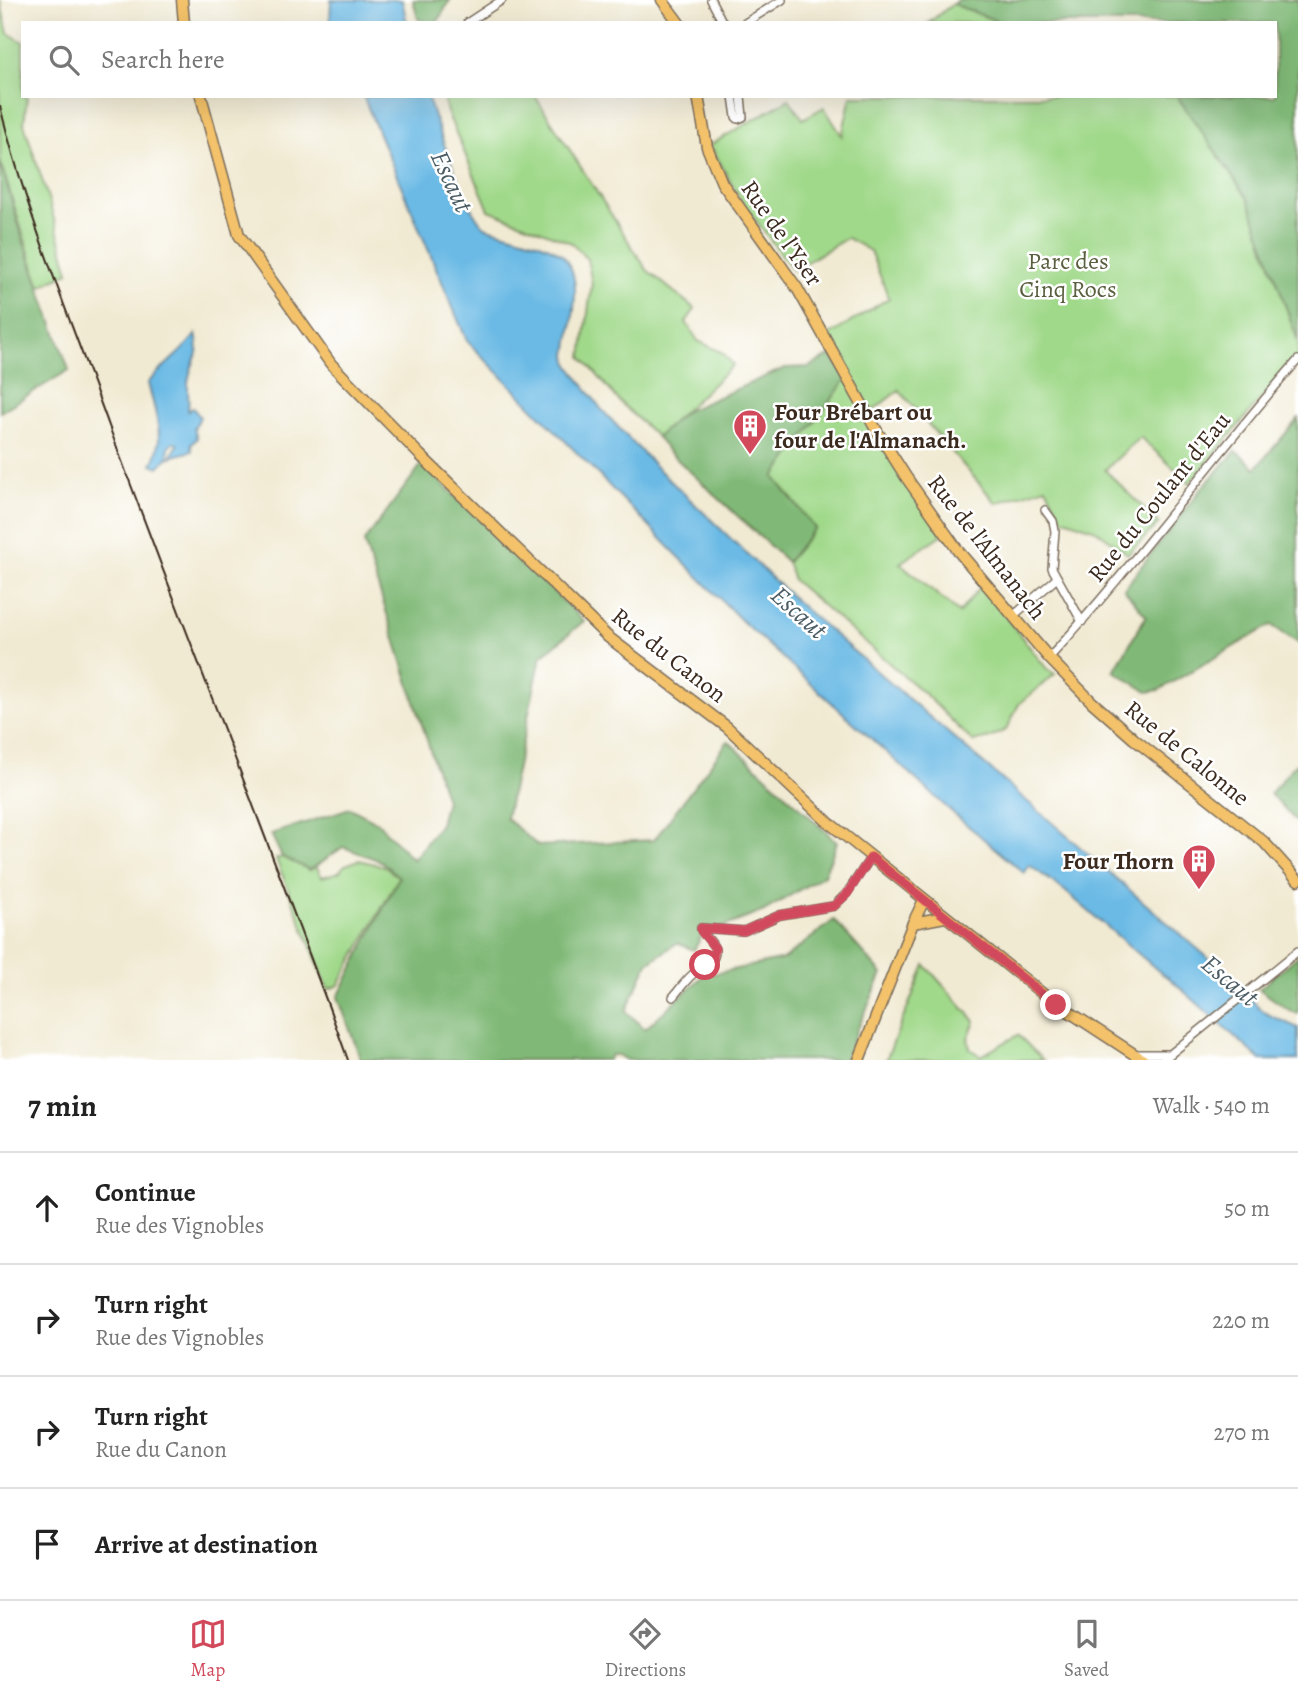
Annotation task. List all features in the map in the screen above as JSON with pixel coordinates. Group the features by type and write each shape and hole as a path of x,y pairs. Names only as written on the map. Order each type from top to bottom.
{"main road":[{"path":"182,0 184,21"},
{"path":"662,0 677,21"},
{"name":"Rue du Canon","path":"202,98 239,235 331,364 420,455 608,638 727,727 828,822 1056,1005 1143,1060"},
{"name":"Rue de l'Yser","path":"698,98 707,148 722,183 797,288 852,387"},
{"name":"Rue de l'Almanach","path":"852,387 878,433 929,511 959,552 1049,658"},
{"name":"Rue de Calonne","path":"1049,658 1092,702 1134,739 1265,842 1298,880"},
{"path":"859,1060 913,923 925,900"},
{"path":"913,923 945,917"}],"street":[{"path":"470,21 502,0"},
{"path":"711,0 722,21"},
{"path":"748,21 782,0"},
{"path":"733,98 738,119 743,117 741,98"},
{"name":"Rue du Coulant d'Eau","path":"1049,658 1148,544 1229,439 1298,360"},
{"path":"1045,510 1053,521 1055,531 1052,568 1082,622"},
{"path":"1013,616 1056,578"},
{"path":"673,997 692,975 713,958 715,948 701,928 744,931 780,915 834,906 847,894 871,857"},
{"path":"1163,1060 1298,951"},
{"path":"1133,1054 1171,1054"}],"green space":[{"path":"0,0 8,33 21,41 21,98 27,98 24,124 69,272 40,287 0,161"},
{"path":"413,0 450,0 438,21 418,19"},
{"path":"958,0 1298,0 1298,341 1248,199 1178,98 1277,98 1277,21 997,21 953,4"},
{"path":"953,4 997,21 931,21"},
{"path":"444,98 536,98 647,270 695,309 686,322 698,341 723,353 733,365 657,437 620,402 582,357 592,283 587,259 572,243 489,210"},
{"name":"Parc des Cinq Rocs","path":"851,98 1178,98 1248,199 1298,341 1298,355 1190,483 1140,437 1105,470 1159,523 1128,554 1096,530 1062,518 1046,487 996,503 899,390 871,412 825,338 889,298 870,251 847,238 793,270 742,202 710,145 789,99 803,119 824,107 842,136"},
{"path":"0,161 24,243 69,370 0,412"},
{"path":"831,355 847,378 774,477 815,528 787,562 668,451 657,437 686,411 785,368 809,367"},
{"path":"847,378 942,535 900,563 959,613 981,586 1047,669 1055,674 1019,704 1007,729 990,738 973,742 927,696 793,580 787,562 815,528 774,477"},
{"path":"1298,419 1298,643 1271,625 1159,690 1148,692 1114,671 1146,616 1124,589 1201,489 1236,451 1256,468"},
{"path":"422,464 584,621 541,657 506,818 538,846 654,840 728,741 837,842 824,875 764,911 718,929 701,928 701,937 694,950 677,943 648,963 626,1011 645,1029 703,976 784,959 834,920 882,974 844,1060 626,1060 618,1055 611,1055 608,1060 361,1060 338,997 399,877 381,861 343,847 310,870 282,857 271,834 350,808 377,822 413,860 440,824 446,800 364,542"},
{"path":"1298,761 1298,823 1270,794"},
{"path":"282,857 310,870 316,866 322,877 339,872 345,865 359,860 383,866 399,877 338,986 328,989 276,859"},
{"path":"1298,956 1298,1014 1259,989"},
{"path":"925,965 975,1021 968,1038 970,1049 981,1056 1018,1035 1043,1060 886,1060"}],"water":[{"path":"331,0 402,0 407,21 331,21"},
{"name":"Escaut","path":"364,98 428,98 452,166 477,218 485,227 551,248 567,261 575,286 567,356 569,365 602,410 656,467 799,604 1228,975 1227,979 1267,1014 1298,1028 1298,1060 1261,1060 1168,977 1065,891 1029,865 1024,873 953,813 743,622 467,341"},
{"path":"196,334 198,348 188,381 188,411 193,408 200,417 194,428 197,438 191,445 192,451 170,457 178,445 174,442 169,446 168,457 159,467 152,464 159,445 159,435 148,383"}],"railway":[{"path":"0,106 23,188 50,268 348,1060"}],"place":[{"name":"Four Brébart ou four de l'Almanach.","path":"750,456"},
{"name":"Four Thorn","path":"1199,891"}],"route":[{"path":"705,965 713,958 715,948 701,928 744,931 780,915 834,906 847,894 871,857 1056,1005"}]}
